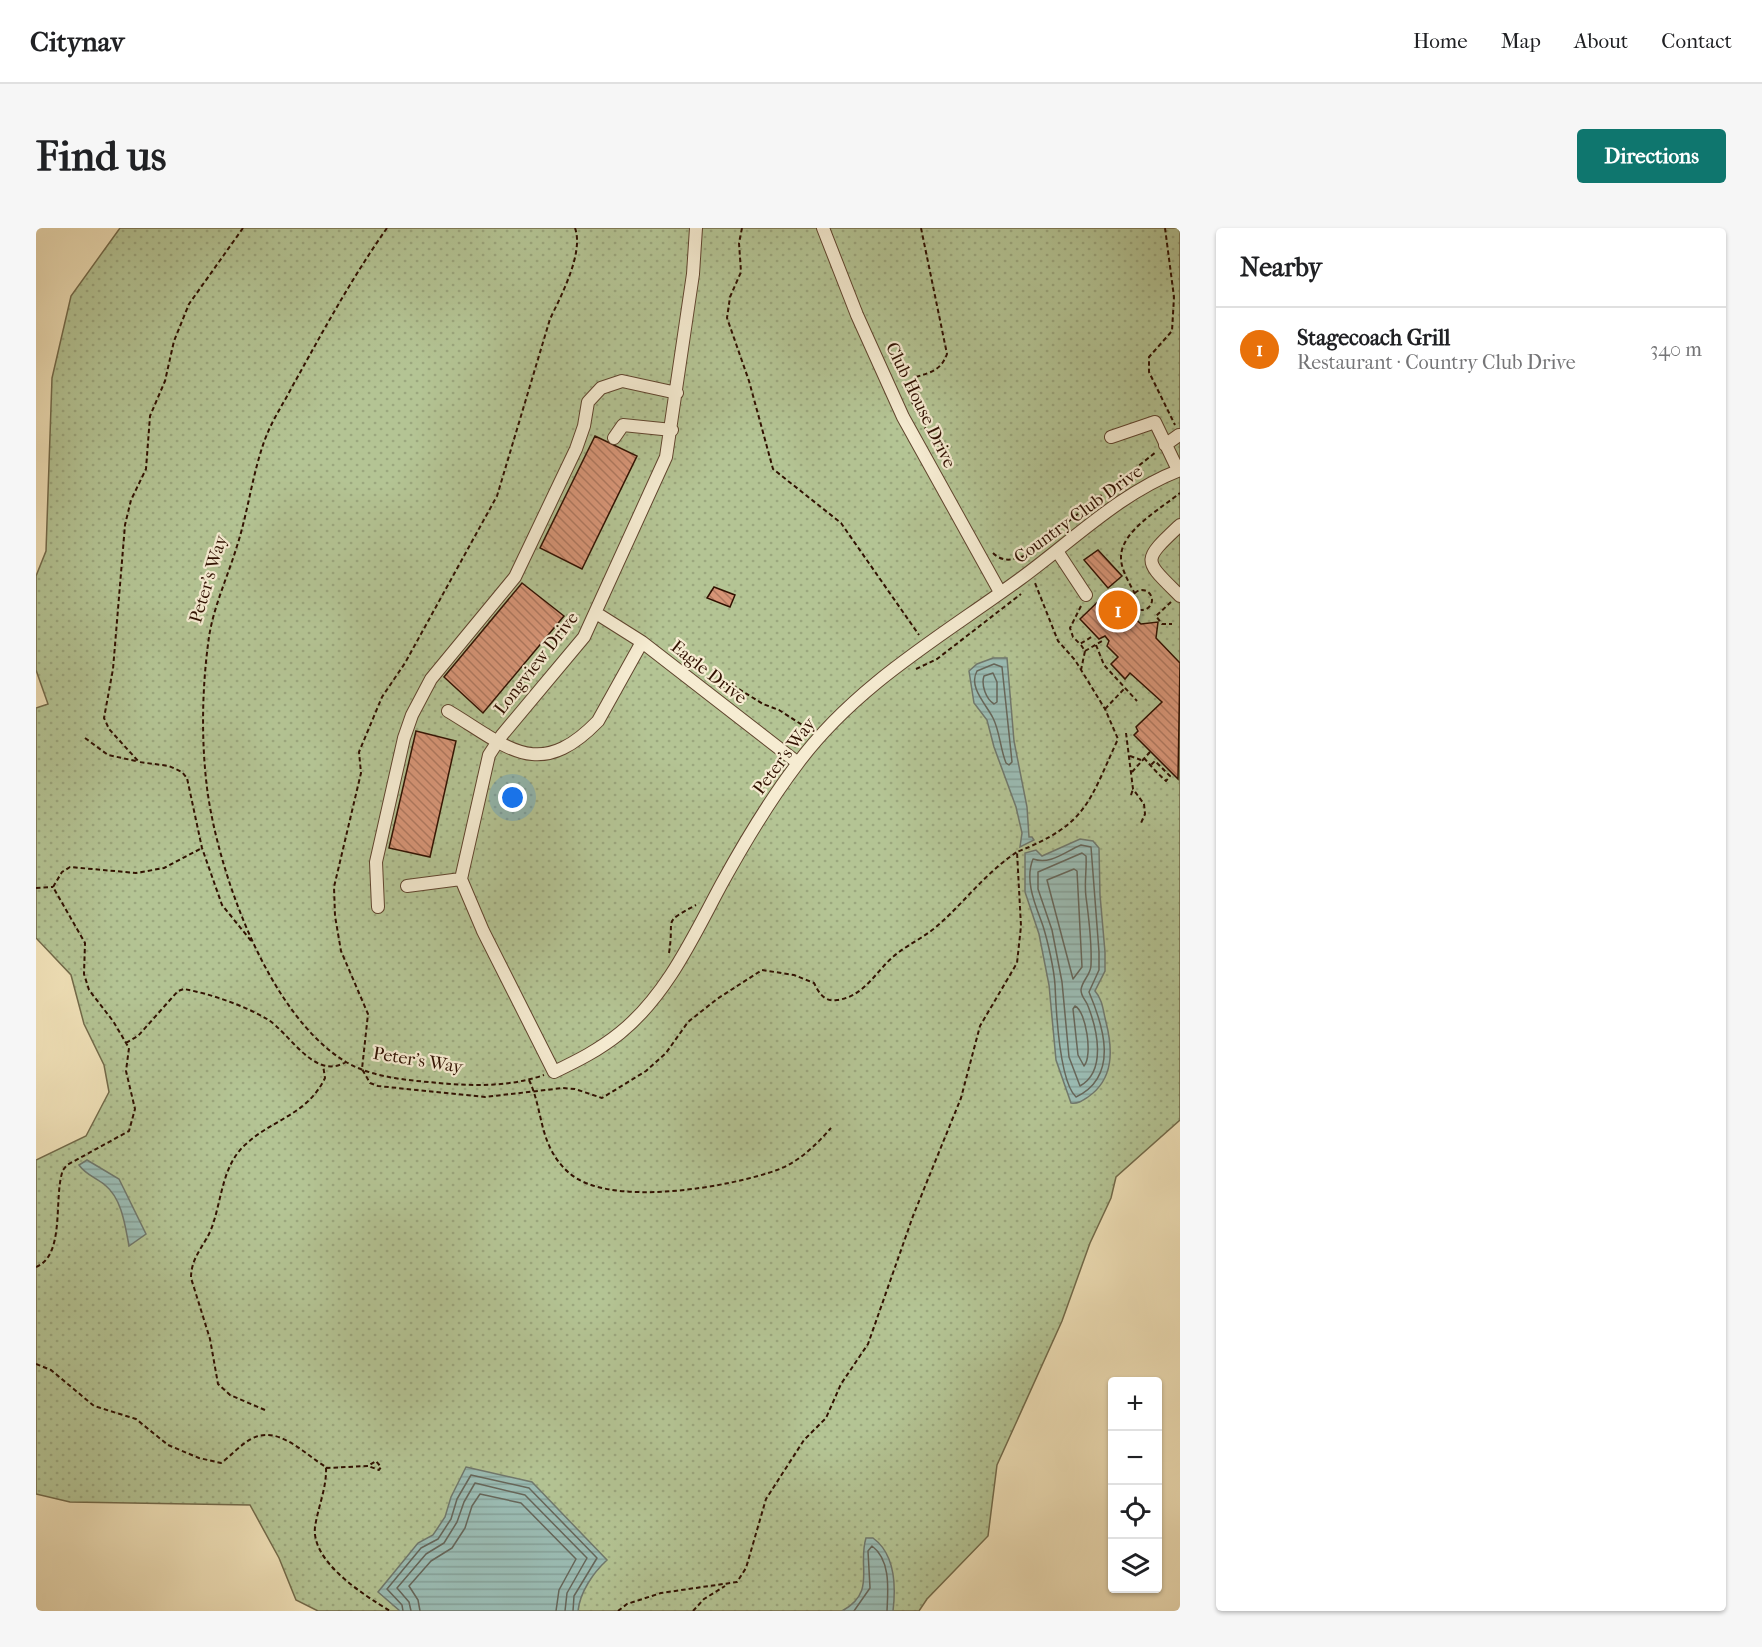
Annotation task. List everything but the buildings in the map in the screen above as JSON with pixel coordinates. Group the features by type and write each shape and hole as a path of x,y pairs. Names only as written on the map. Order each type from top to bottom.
{"street":[{"name":"Longview Drive","path":"461,879 489,755 584,637 659,477 672,430 693,273 696,228"},
{"name":"Club House Drive","path":"823,228 857,315 903,417 1000,592"},
{"path":"378,907 376,862 404,738 412,715 431,680 515,577 582,435 588,402 601,388 622,381 677,393"},
{"path":"1111,438 1155,422 1179,470"},
{"path":"614,438 623,425 672,430"},
{"path":"1165,445 1179,435"},
{"name":"Country Club Drive","path":"1000,592 1138,490 1179,470"},
{"path":"1176,598 1149,561 1153,550 1180,525"},
{"path":"1057,551 1086,595"},
{"name":"Peter's Way","path":"554,1072 595,1052 621,1033 657,993 686,949 742,847 798,763 834,720 875,682 1000,592"},
{"name":"Eagle Drive","path":"596,613 642,642 798,763"},
{"path":"447,711 516,751 530,756 542,756 556,751 589,730 598,721 642,642"},
{"path":"407,886 461,879 483,931 554,1072"}],"path":[{"path":"139,762 109,729 104,718 113,669 125,525 131,500 146,469 150,416 165,381 174,341 189,304 243,228"},
{"name":"Peter's Way","path":"387,228 353,279 272,421 259,459 238,544 214,611 209,637 204,719 207,788 219,842 254,944 282,999 302,1026 346,1062 387,1077 473,1086 529,1080 554,1072"},
{"path":"575,228 578,234 574,261 564,292 550,319 497,496 405,663 382,697 359,752 361,773 334,887 341,951 368,1014 362,1069 370,1083 392,1088 485,1097 569,1088 602,1098 609,1096 646,1071 666,1053 688,1022 717,999 762,970 794,975 814,983 820,995 828,1000 838,1000 856,993 871,982 892,958 935,927 997,865 1017,852 1058,834 1074,822 1084,809 1118,739 1105,709 1081,670 1058,641 1031,571 1022,557"},
{"path":"742,228 739,243 741,272 730,297 727,318 746,370 773,469 841,523 920,636"},
{"path":"921,228 947,354 943,364 935,371 916,377 909,389 912,402 932,443"},
{"path":"1165,228 1174,297 1172,331 1149,357 1149,372 1179,435"},
{"path":"991,551 998,558 1013,561 1022,557 1165,445"},
{"path":"1135,594 1122,566 1123,548 1134,531 1180,493"},
{"path":"912,670 937,659 1036,584"},
{"path":"1143,590 1149,593 1152,601 1150,608 1140,610 1134,607 1132,600 1135,594 1143,590"},
{"path":"1081,670 1085,651 1073,637 1070,628 1086,595"},
{"path":"1172,624 1162,624 1156,615 1176,598"},
{"path":"1080,644 1094,636"},
{"path":"1085,651 1104,640"},
{"path":"1096,645 1104,665 1137,701"},
{"path":"717,693 722,686 729,683 757,701 785,713 812,732"},
{"path":"1105,709 1125,688"},
{"path":"1126,733 1132,772 1131,795"},
{"path":"85,738 108,755 169,766 182,772 187,778 202,848 222,906 254,944"},
{"path":"1132,772 1150,752"},
{"path":"1130,756 1143,759 1150,766 1166,781 1170,776 1155,761 1150,766"},
{"path":"1133,789 1144,804 1145,814 1141,823"},
{"path":"52,887 62,872 70,867 136,873 164,868 202,848"},
{"path":"618,1611 627,1604 661,1593 728,1584 737,1582 743,1576 766,1499 804,1440 825,1418 841,1384 874,1332 913,1216 961,1098 973,1060 980,1026 999,996 1020,954 1021,926 1017,852"},
{"path":"36,888 52,887"},
{"path":"36,1267 47,1262 53,1249 63,1170 67,1165 129,1131 135,1109 126,1071 129,1048 86,983 85,943 52,887"},
{"path":"665,960 669,952 671,920 675,914 697,904 701,897"},
{"path":"126,1043 138,1036 178,991 184,989 249,1010 268,1020 305,1056 323,1065 333,1067 346,1062"},
{"path":"265,1410 230,1395 218,1384 215,1361 196,1300 191,1268 194,1257 213,1226 222,1183 244,1146 261,1133 290,1118 308,1102 325,1078 323,1065"},
{"path":"529,1080 534,1090 539,1119 553,1154 569,1173 592,1184 615,1190 648,1193 703,1187 778,1170 795,1161 831,1128"},
{"path":"36,1364 51,1370 94,1406 136,1419 168,1445 199,1458 221,1463 250,1439 262,1435 276,1435 326,1469 368,1466"},
{"path":"326,1469 315,1528 319,1550 348,1581 390,1611"},
{"path":"693,1611 704,1599 728,1584"}],"green space":[{"path":"120,228 1180,228 1180,1120 1116,1177 1111,1198 1090,1243 1062,1321 997,1465 988,1536 927,1599 919,1611 318,1611 296,1600 279,1558 250,1505 70,1502 36,1494 36,1160 86,1136 109,1092 104,1065 84,1024 71,975 36,938 36,708 48,704 36,670 36,576 46,551 52,378 71,296"}],"water":[{"path":"993,658 1007,658 1014,741 1027,807 1029,837 1034,840 1020,847 1022,833 1016,807 994,747 987,720 974,703 969,671 977,664"},
{"path":"1080,839 1093,841 1099,848 1105,971 1095,991 1102,1006 1110,1053 1107,1073 1097,1090 1080,1102 1071,1103 1056,1060 1049,985 1039,934 1025,892 1025,853 1036,850 1042,856"},
{"path":"87,1160 119,1179 146,1234 129,1246 122,1213 115,1197 105,1185 79,1165"},
{"path":"466,1467 532,1482 607,1560 588,1583 581,1597 578,1611 400,1611 378,1592 418,1543 433,1535 445,1517 451,1497"},
{"path":"866,1538 873,1538 880,1545 890,1562 894,1581 893,1611 842,1611 853,1604 863,1587"}],"place":[{"name":"Stagecoach Grill","path":"1118,610"}]}
